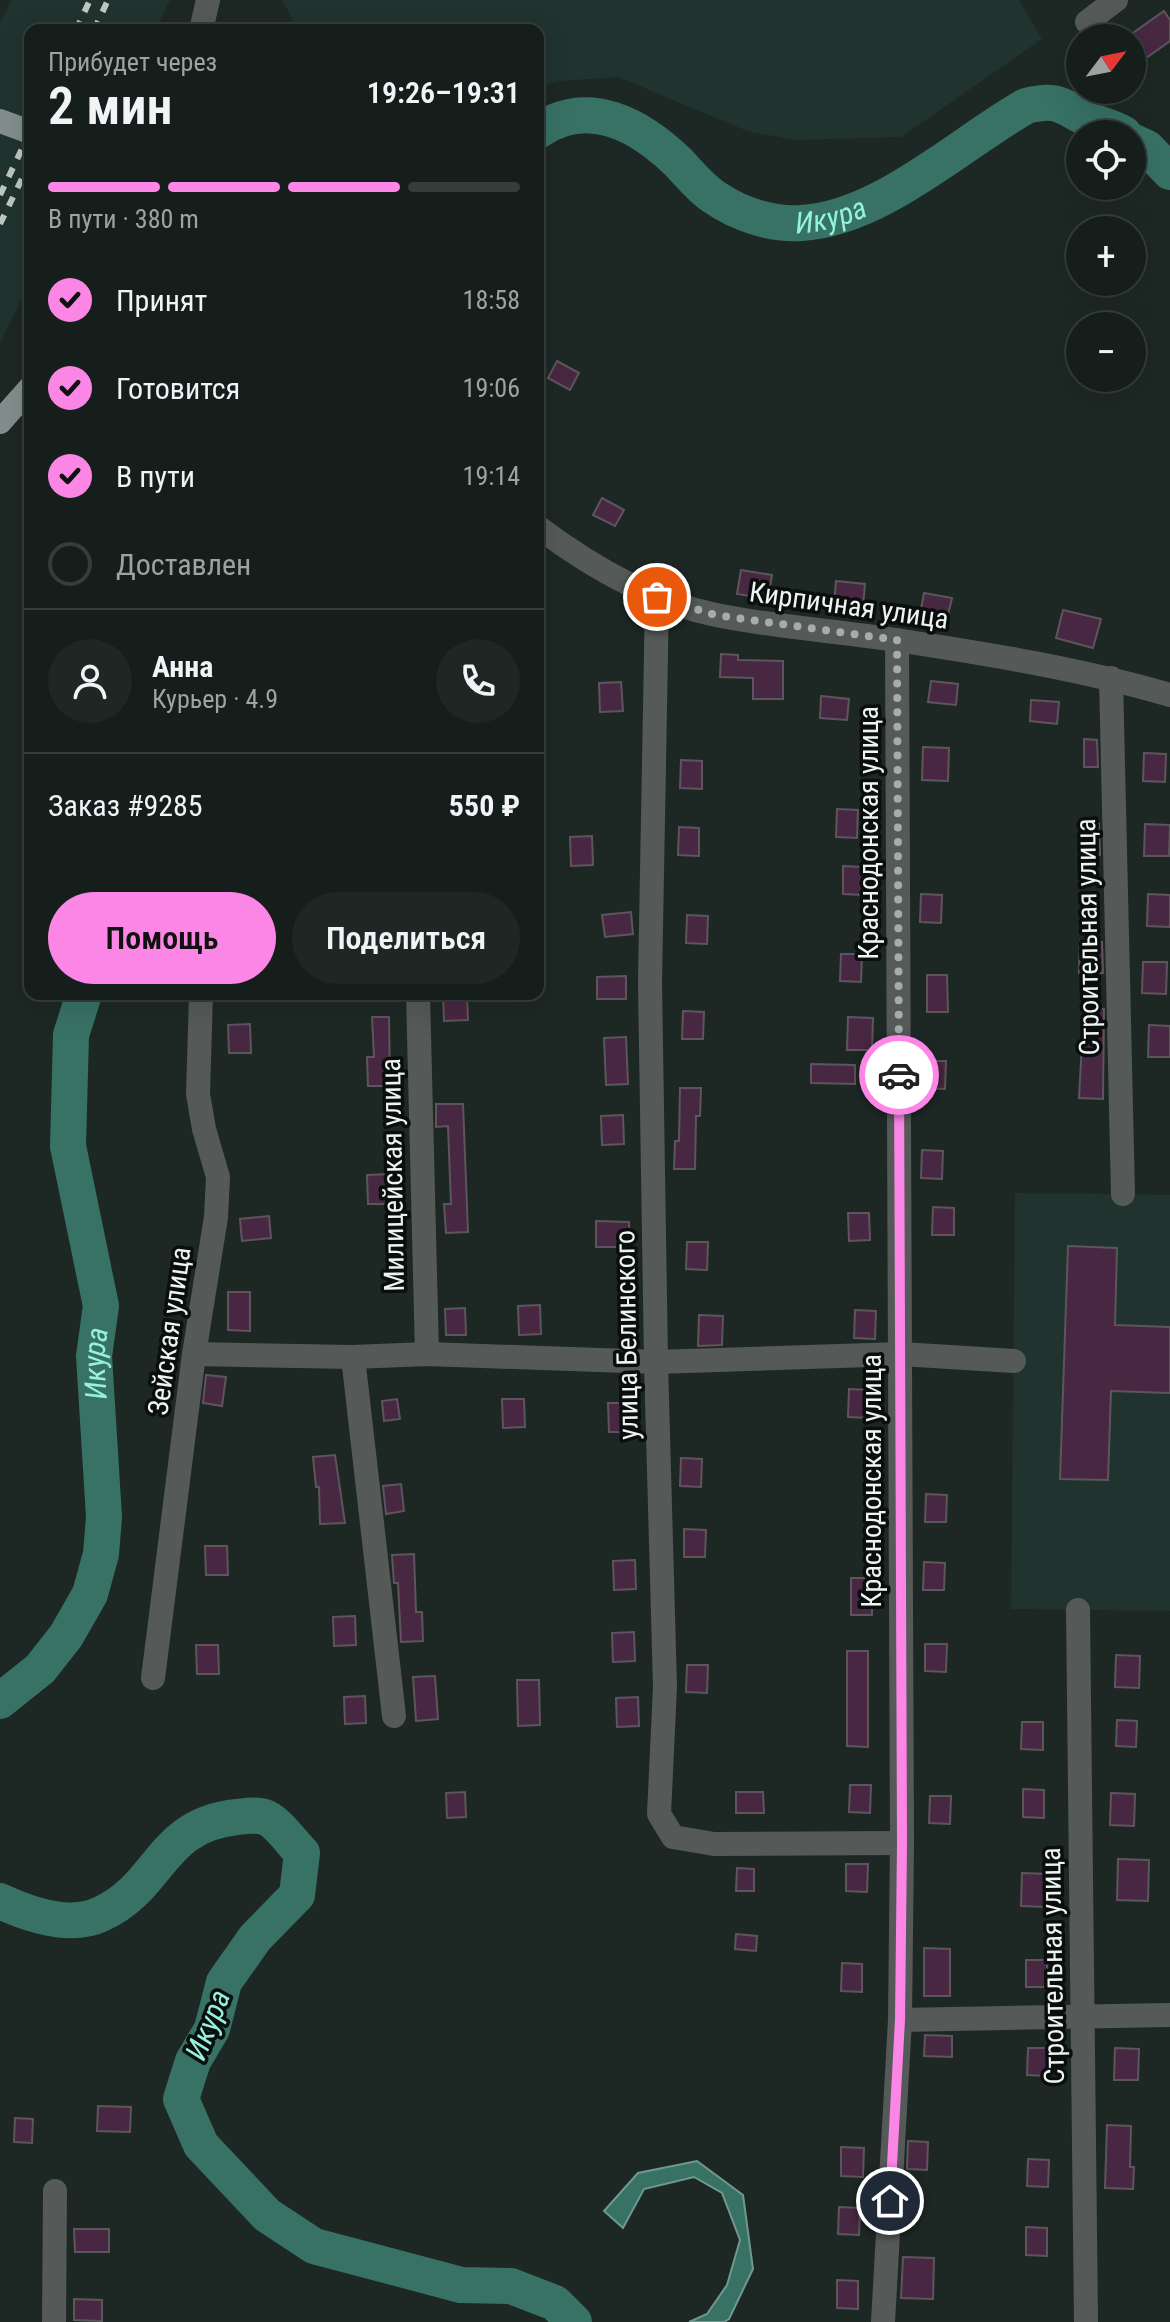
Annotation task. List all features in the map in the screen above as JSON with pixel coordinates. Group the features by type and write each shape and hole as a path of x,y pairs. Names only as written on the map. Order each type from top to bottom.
{"main road":[{"path":"0,121 24,130"},
{"path":"0,422 24,395"}],"street":[{"path":"202,24 208,0"},
{"path":"1087,22 1116,0"},
{"name":"Кирпичная улица","path":"544,531 577,556 657,597 715,615 897,640 1111,678 1170,695"},
{"name":"улица Белинского","path":"657,597 650,983 665,1687 659,1814 673,1837 714,1844 902,1843"},
{"name":"Краснодонская улица","path":"883,2322 900,2020 902,1843 897,640"},
{"name":"Строительная улица","path":"1111,678 1123,1194"},
{"name":"Зейская улица","path":"153,1678 194,1354 216,1217 218,1177 198,1094 201,1000"},
{"name":"Милицейская улица","path":"418,1000 427,1354"},
{"path":"194,1354 353,1357 427,1354 656,1362 901,1354 1014,1361"},
{"path":"353,1357 394,1716"},
{"name":"Строительная улица","path":"1078,1610 1086,2322"},
{"path":"900,2020 1170,2015"},
{"path":"54,2322 55,2191"}],"shaded area":[{"path":"12,0 170,0 158,24 24,24 24,294 0,343 0,23"},
{"path":"282,0 1019,0 1042,39 901,137 794,140 747,131 618,77 560,81 544,86 544,24 295,24"},
{"path":"1015,1193 1170,1195 1170,1611 1011,1609"},
{"path":"697,2161 743,2195 753,2269 729,2319 724,2322 689,2322 707,2314 727,2285 740,2240 722,2193 694,2177 644,2189 623,2228 604,2211 638,2173"}],"building":[{"path":"1164,11 1170,20 1170,41 1146,58 1146,24"},
{"path":"557,361 579,373 570,390 548,378"},
{"path":"602,498 624,510 615,526 593,515"},
{"path":"741,570 772,575 768,599 737,594"},
{"path":"836,581 865,584 863,606 834,603"},
{"path":"924,593 952,598 947,619 920,614"},
{"path":"1063,610 1101,619 1093,648 1056,638"},
{"path":"721,654 738,655 738,660 783,661 783,699 753,699 753,678 720,677"},
{"path":"931,681 958,684 956,705 928,702"},
{"path":"621,682 623,711 600,712 599,683"},
{"path":"821,696 849,699 847,720 820,718"},
{"path":"1031,700 1059,702 1057,724 1030,721"},
{"path":"1084,739 1097,740 1098,767 1084,767"},
{"path":"923,747 949,748 948,781 922,780"},
{"path":"1144,753 1166,754 1165,782 1143,781"},
{"path":"681,760 702,761 702,789 680,788"},
{"path":"837,809 858,810 857,838 836,837"},
{"path":"1087,823 1099,824 1100,855 1086,855"},
{"path":"1145,824 1170,825 1169,856 1144,856"},
{"path":"679,827 699,828 699,856 678,855"},
{"path":"592,836 593,865 571,866 570,837"},
{"path":"843,866 864,867 863,895 843,894"},
{"path":"921,894 942,895 941,923 920,922"},
{"path":"1148,894 1170,895 1170,927 1147,926"},
{"path":"631,912 633,934 605,937 602,915"},
{"path":"687,915 708,916 707,944 686,943"},
{"path":"1080,941 1102,942 1103,973 1079,973"},
{"path":"841,954 862,954 861,982 840,981"},
{"path":"1143,962 1167,962 1166,994 1142,993"},
{"path":"927,975 947,975 948,1012 927,1012"},
{"path":"626,976 626,999 597,999 597,977"},
{"path":"443,1000 467,1000 468,1020 444,1021"},
{"path":"1084,1008 1104,1009 1103,1099 1079,1098"},
{"path":"683,1011 704,1012 703,1039 682,1039"},
{"path":"372,1017 389,1017 390,1086 368,1086 367,1057 374,1057"},
{"path":"848,1017 873,1018 872,1050 847,1050"},
{"path":"250,1024 251,1053 229,1053 228,1025"},
{"path":"1149,1025 1170,1026 1170,1057 1148,1057"},
{"path":"626,1037 628,1084 606,1085 604,1038"},
{"path":"925,1061 946,1061 945,1089 924,1088"},
{"path":"811,1064 855,1065 855,1084 811,1083"},
{"path":"680,1088 701,1088 700,1116 696,1116 695,1169 674,1169 675,1141 679,1141"},
{"path":"436,1104 463,1104 468,1232 446,1233 444,1204 451,1204 448,1126 436,1127"},
{"path":"623,1115 624,1144 602,1145 601,1116"},
{"path":"922,1150 943,1151 942,1179 921,1178"},
{"path":"389,1174 390,1204 368,1204 367,1175"},
{"path":"933,1207 954,1208 954,1235 932,1235"},
{"path":"848,1213 869,1213 870,1240 849,1241"},
{"path":"269,1216 271,1238 242,1241 240,1219"},
{"path":"596,1221 629,1222 630,1247 596,1247"},
{"path":"687,1242 708,1242 707,1270 686,1269"},
{"path":"1068,1246 1117,1248 1115,1325 1170,1327 1170,1393 1111,1391 1108,1480 1060,1479"},
{"path":"228,1292 250,1292 250,1331 228,1330"},
{"path":"540,1305 541,1334 519,1335 518,1306"},
{"path":"465,1308 466,1335 446,1335 445,1309"},
{"path":"855,1310 876,1311 875,1339 854,1338"},
{"path":"699,1315 723,1316 722,1345 698,1346"},
{"path":"206,1375 226,1377 222,1406 203,1403"},
{"path":"849,1389 870,1390 869,1418 848,1417"},
{"path":"397,1399 400,1419 384,1421 382,1401"},
{"path":"502,1399 524,1399 525,1427 503,1428"},
{"path":"608,1403 630,1403 631,1432 609,1432"},
{"path":"335,1455 345,1523 320,1524 319,1487 316,1487 313,1457"},
{"path":"681,1458 702,1459 701,1487 680,1486"},
{"path":"401,1484 404,1511 386,1514 383,1486"},
{"path":"926,1494 947,1495 946,1522 925,1522"},
{"path":"684,1529 706,1530 705,1557 684,1557"},
{"path":"205,1546 227,1546 228,1575 206,1575"},
{"path":"414,1554 416,1612 422,1612 423,1641 401,1642 398,1583 394,1583 392,1555"},
{"path":"635,1560 636,1589 614,1590 613,1561"},
{"path":"924,1562 945,1563 944,1590 923,1590"},
{"path":"851,1578 872,1578 872,1615 851,1615"},
{"path":"355,1616 356,1645 334,1646 333,1617"},
{"path":"634,1632 635,1661 613,1662 612,1633"},
{"path":"925,1644 947,1644 946,1672 925,1671"},
{"path":"196,1645 218,1645 219,1674 197,1674"},
{"path":"847,1651 868,1651 868,1747 847,1746"},
{"path":"1116,1655 1140,1656 1139,1688 1115,1687"},
{"path":"687,1665 708,1665 707,1693 686,1692"},
{"path":"435,1676 438,1719 416,1721 413,1677"},
{"path":"517,1680 539,1680 540,1725 518,1726"},
{"path":"365,1696 366,1723 345,1724 344,1697"},
{"path":"638,1697 639,1726 617,1727 616,1698"},
{"path":"1117,1720 1137,1721 1136,1747 1116,1746"},
{"path":"1022,1722 1043,1722 1043,1750 1021,1749"},
{"path":"850,1785 871,1785 870,1813 849,1812"},
{"path":"1023,1789 1044,1790 1044,1818 1023,1817"},
{"path":"465,1792 466,1817 447,1818 446,1793"},
{"path":"736,1792 763,1792 764,1813 736,1813"},
{"path":"1111,1793 1135,1794 1134,1826 1110,1825"},
{"path":"930,1796 951,1796 950,1824 929,1823"},
{"path":"1118,1859 1149,1860 1148,1901 1117,1900"},
{"path":"846,1864 868,1864 867,1892 846,1891"},
{"path":"737,1868 754,1869 754,1891 736,1891"},
{"path":"1022,1873 1048,1874 1046,1907 1021,1906"},
{"path":"736,1934 757,1936 756,1951 735,1949"},
{"path":"924,1948 950,1949 950,1996 924,1996"},
{"path":"1026,1960 1047,1960 1047,1987 1026,1987"},
{"path":"842,1963 862,1964 862,1992 841,1991"},
{"path":"925,2035 952,2036 952,2057 924,2056"},
{"path":"1028,2048 1049,2048 1048,2076 1027,2075"},
{"path":"1115,2048 1139,2049 1138,2080 1114,2080"},
{"path":"98,2106 131,2107 130,2132 97,2131"},
{"path":"15,2118 33,2119 32,2143 14,2142"},
{"path":"1107,2125 1131,2126 1133,2189 1105,2188"},
{"path":"908,2141 928,2142 927,2170 907,2169"},
{"path":"841,2147 864,2148 863,2177 841,2176"},
{"path":"1028,2159 1049,2160 1048,2187 1027,2186"},
{"path":"839,2207 860,2208 859,2235 838,2234"},
{"path":"1026,2227 1047,2228 1047,2256 1026,2255"},
{"path":"74,2229 109,2229 109,2252 75,2252"},
{"path":"903,2257 934,2258 933,2299 901,2298"},
{"path":"837,2280 858,2281 858,2309 837,2308"},
{"path":"74,2299 102,2300 102,2321 74,2320"}],"waterway":[{"name":"Икура","path":"544,128 576,116 613,120 648,137 705,190 724,203 756,217 801,223 831,218 889,194 1026,106 1053,103 1091,120"},
{"name":"Икура","path":"1146,148 1170,172"},
{"name":"Икура","path":"0,1701 40,1669 66,1636 90,1594 101,1554 104,1517 94,1356 101,1306 68,1146 71,1035 82,1000"},
{"name":"Икура","path":"0,1901 49,1918 89,1918 121,1902 191,1832 211,1822 237,1817 260,1816 272,1821 302,1853 297,1895 255,1938 224,1982 212,2029 193,2061 181,2099 201,2145 267,2215 314,2246 461,2285 511,2286 555,2303 574,2322"}],"railway":[{"path":"79,24 90,0"},
{"path":"97,24 108,0"},
{"path":"0,195 24,145"},
{"path":"0,224 24,174"}],"way so far":[{"path":"657,597 715,615 897,640 899,1075"}],"route":[{"path":"890,2201 900,2020 902,1843 899,1075"}]}
